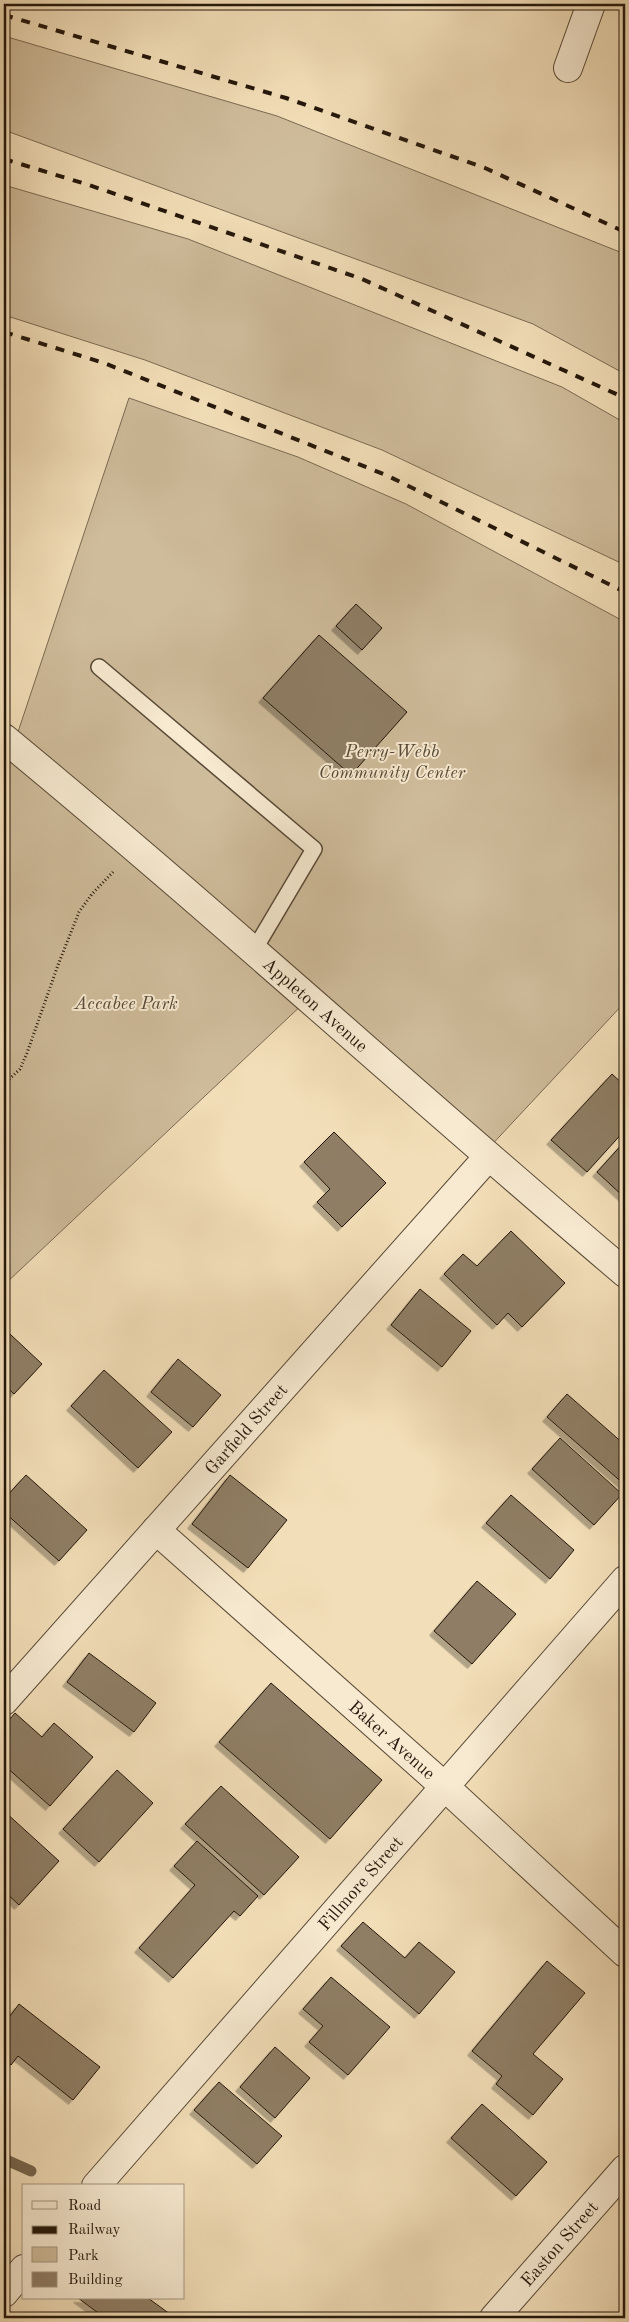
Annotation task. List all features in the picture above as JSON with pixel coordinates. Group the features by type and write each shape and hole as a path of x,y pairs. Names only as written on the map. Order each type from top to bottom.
{"street":[{"path":"568,68 591,4"},
{"name":"Appleton Avenue","path":"4,738 488,1157 625,1273"},
{"name":"Garfield Street","path":"4,1701 488,1157"},
{"name":"Baker Avenue","path":"156,1530 444,1786 625,1953"},
{"name":"Fillmore Street","path":"98,2184 625,1580"},
{"name":"Easton Street","path":"494,2318 625,2170"},
{"path":"4,2293 22,2271"}],"lane":[{"path":"99,667 314,849 253,952"}],"path":[{"path":"4,1084 20,1069 27,1053 79,912 92,894 135,850"}],"green space":[{"path":"4,36 277,116 625,254 625,374 533,324 4,130"},
{"path":"4,185 188,239 562,387 625,423 625,565 382,450 145,360 4,315"},
{"name":"Perry-Webb Community Center","path":"129,398 298,457 406,504 625,622 625,1002 486,1151 14,744"},
{"name":"Accabee Park","path":"4,738 306,1001 4,1285"}],"building":[{"path":"356,604 382,628 362,650 336,626"},
{"path":"319,635 407,712 351,775 263,698"},
{"path":"612,1074 625,1086 625,1130 587,1172 551,1140"},
{"path":"334,1132 386,1183 342,1227 317,1202 330,1189 304,1162"},
{"path":"625,1141 625,1198 597,1172"},
{"path":"511,1231 565,1283 522,1327 508,1313 497,1325 444,1274 463,1254 477,1266"},
{"path":"420,1289 471,1331 442,1367 391,1325"},
{"path":"10,1334 42,1364 14,1394 4,1385 4,1342"},
{"path":"178,1359 221,1395 193,1427 151,1392"},
{"path":"104,1370 172,1432 138,1468 71,1406"},
{"path":"567,1394 625,1445 625,1485 547,1417"},
{"path":"560,1438 622,1494 594,1525 532,1469"},
{"path":"26,1475 87,1530 59,1561 4,1512 4,1499"},
{"path":"230,1475 287,1520 248,1568 192,1524"},
{"path":"511,1495 574,1550 550,1579 486,1523"},
{"path":"477,1581 516,1614 472,1664 434,1631"},
{"path":"89,1653 156,1703 134,1732 67,1682"},
{"path":"271,1683 382,1780 330,1839 219,1742"},
{"path":"15,1713 42,1737 54,1723 93,1757 50,1806 4,1765 4,1726"},
{"path":"117,1770 153,1803 99,1862 63,1829"},
{"path":"221,1786 299,1857 264,1895 185,1824"},
{"path":"4,1811 59,1861 19,1905 4,1891"},
{"path":"197,1841 258,1896 240,1916 234,1911 173,1978 139,1948 195,1885 174,1866"},
{"path":"363,1922 405,1958 419,1942 455,1972 419,2014 341,1946"},
{"path":"547,1961 585,1993 533,2054 563,2079 533,2115 496,2084 502,2076 472,2051"},
{"path":"331,1977 390,2027 348,2075 309,2042 323,2026 303,2009"},
{"path":"19,2004 100,2067 73,2100 18,2056 11,2065 4,2059 4,2024"},
{"path":"275,2047 310,2078 275,2118 240,2087"},
{"path":"219,2082 282,2136 257,2164 194,2110"},
{"path":"482,2104 547,2162 516,2196 451,2138"},
{"path":"81,2300 151,2300 174,2317 105,2318"}],"waterway":[{"path":"4,2159 31,2171"}],"railway":[{"path":"4,15 286,98 485,168 625,232"},
{"path":"4,159 89,185 362,279 625,398"},
{"path":"4,332 104,363 386,475 625,592"}]}
